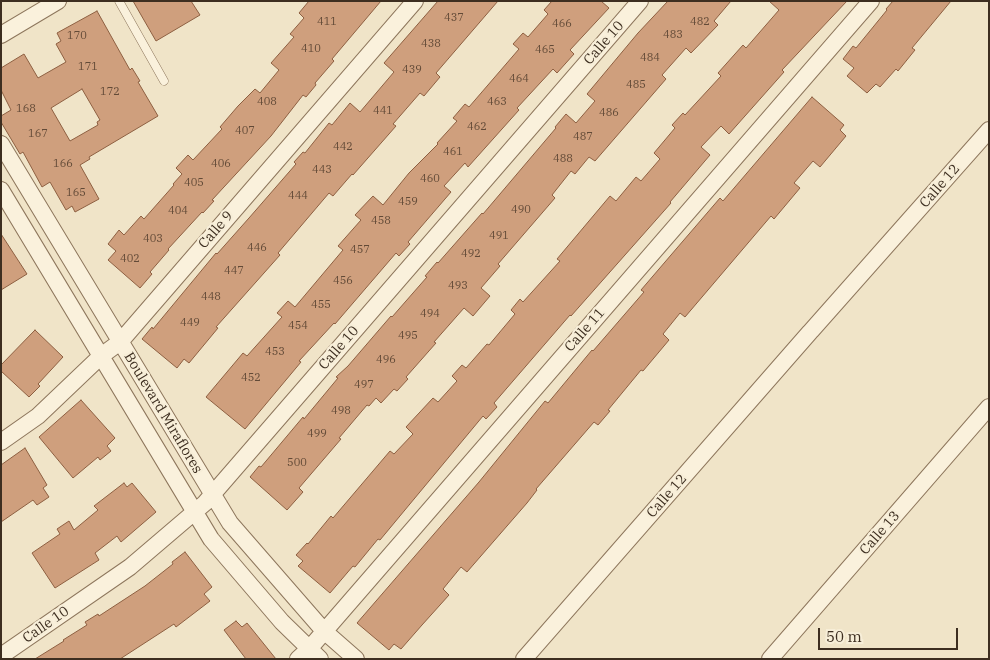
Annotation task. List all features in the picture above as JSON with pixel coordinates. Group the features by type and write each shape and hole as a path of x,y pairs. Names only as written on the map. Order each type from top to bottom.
{"street":[{"path":"1,36 58,1"},
{"name":"Calle 9","path":"1,442 38,416 101,356 120,342 415,1"},
{"name":"Calle 10","path":"1,656 130,567 205,503 640,1"},
{"name":"Calle 11","path":"309,655 324,631 871,1"},
{"name":"Calle 12","path":"524,659 989,130"},
{"name":"Boulevard Miraflores","path":"1,144 230,523 324,631 356,659"},
{"name":"Boulevard Miraflores","path":"1,190 211,539 309,655"},
{"name":"Calle 13","path":"770,659 989,407"}],"lane":[{"path":"119,1 164,82"}],"building":[{"path":"133,1 191,1 200,15 156,41"},
{"path":"309,1 381,1 332,59 334,61 306,97 303,95 271,136 212,200 214,201 168,249 150,272 152,274 140,288 108,260 116,251 108,244 119,230 124,235 141,216 144,219 182,174 176,168 188,155 193,160 222,129 220,127 238,106 255,89 260,93 279,70 271,63 294,37 290,34 304,18 299,13"},
{"path":"438,1 498,1 436,73 440,77 424,96 420,93 393,124 396,126 333,196 329,193 278,253 280,255 216,327 218,328 189,363 184,359 177,368 142,339 152,327 153,329 216,253 296,164 294,162 303,152 305,153 329,123 332,125 350,103 360,112 394,72 384,63"},
{"path":"552,1 601,1 609,8 570,50 574,54 557,73 553,69 517,108 519,110 468,167 465,163 444,186 451,192 408,242 410,244 399,256 396,253 335,324 299,361 301,362 245,429 206,397 243,353 247,356 282,317 277,313 288,301 295,307 343,250 338,246 361,220 355,215 373,196 383,205 409,173 438,144 457,121 453,118 465,104 469,107 519,49 513,44 523,33 528,37 548,14 544,10"},
{"path":"668,1 731,1 714,21 718,25 691,53 686,48 662,75 666,79 595,161 589,157 575,174 571,171 552,195 555,198 498,264 500,266 481,288 490,296 473,316 464,308 434,342 436,343 406,377 408,379 397,391 394,389 381,403 376,398 369,406 367,405 299,488 303,492 287,510 250,477 259,466 261,467 303,417 304,419 338,378 336,377 392,317 427,277 425,276 437,262 483,214 566,114 576,123 595,101 587,94 638,33"},
{"path":"769,1 847,1 782,70 784,72 729,134 721,126 701,147 710,155 671,203 494,403 497,407 486,419 483,416 380,540 378,539 330,593 298,566 303,561 296,555 308,544 331,516 333,518 390,451 394,454 413,434 406,427 433,398 438,402 457,381 452,376 462,365 466,368 487,344 489,345 515,314 511,310 520,299 523,302 560,261 557,259 610,196 616,201 636,177 641,181 660,159 654,153 675,128 672,125 683,113 685,115 721,76 718,73 743,45 746,48 779,10"},
{"path":"893,1 951,1 912,48 915,50 898,71 896,69 880,87 876,84 867,93 847,76 854,68 843,59 853,46 856,48"},
{"path":"97,11 130,70 132,68 140,81 138,82 158,116 89,157 90,159 80,165 99,199 75,212 72,206 66,210 50,182 42,187 23,152 20,154 1,122 1,116 11,110 1,90 1,68 24,54 38,78 66,62 56,44 61,41 57,33","holes":["82,89 100,120 97,122 98,125 70,141 51,108"]},
{"path":"812,97 844,125 840,130 846,136 820,167 813,161 794,183 800,188 774,219 771,216 685,317 680,313 663,334 669,340 643,371 641,370 598,425 594,422 467,572 461,567 443,589 449,595 401,649 394,644 389,650 357,623 479,482 545,401 548,403 644,292 641,290 720,198 723,201"},
{"path":"1,234 27,274 1,290"},
{"path":"35,330 63,357 38,384 40,386 29,397 1,371 1,365"},
{"path":"81,400 115,438 107,446 111,451 100,460 98,457 73,478 39,437"},
{"path":"25,448 47,485 43,488 49,497 37,505 33,500 1,522 1,465"},
{"path":"124,483 127,487 132,483 156,512 121,542 117,536 95,553 99,560 55,588 32,553 60,534 57,529 69,521 74,530 98,510 94,506"},
{"path":"185,552 212,587 204,594 210,601 176,627 174,624 120,659 35,659 87,625 85,622 98,614 99,616 145,586"},
{"path":"236,621 242,627 247,623 276,659 246,659 224,630"}]}
